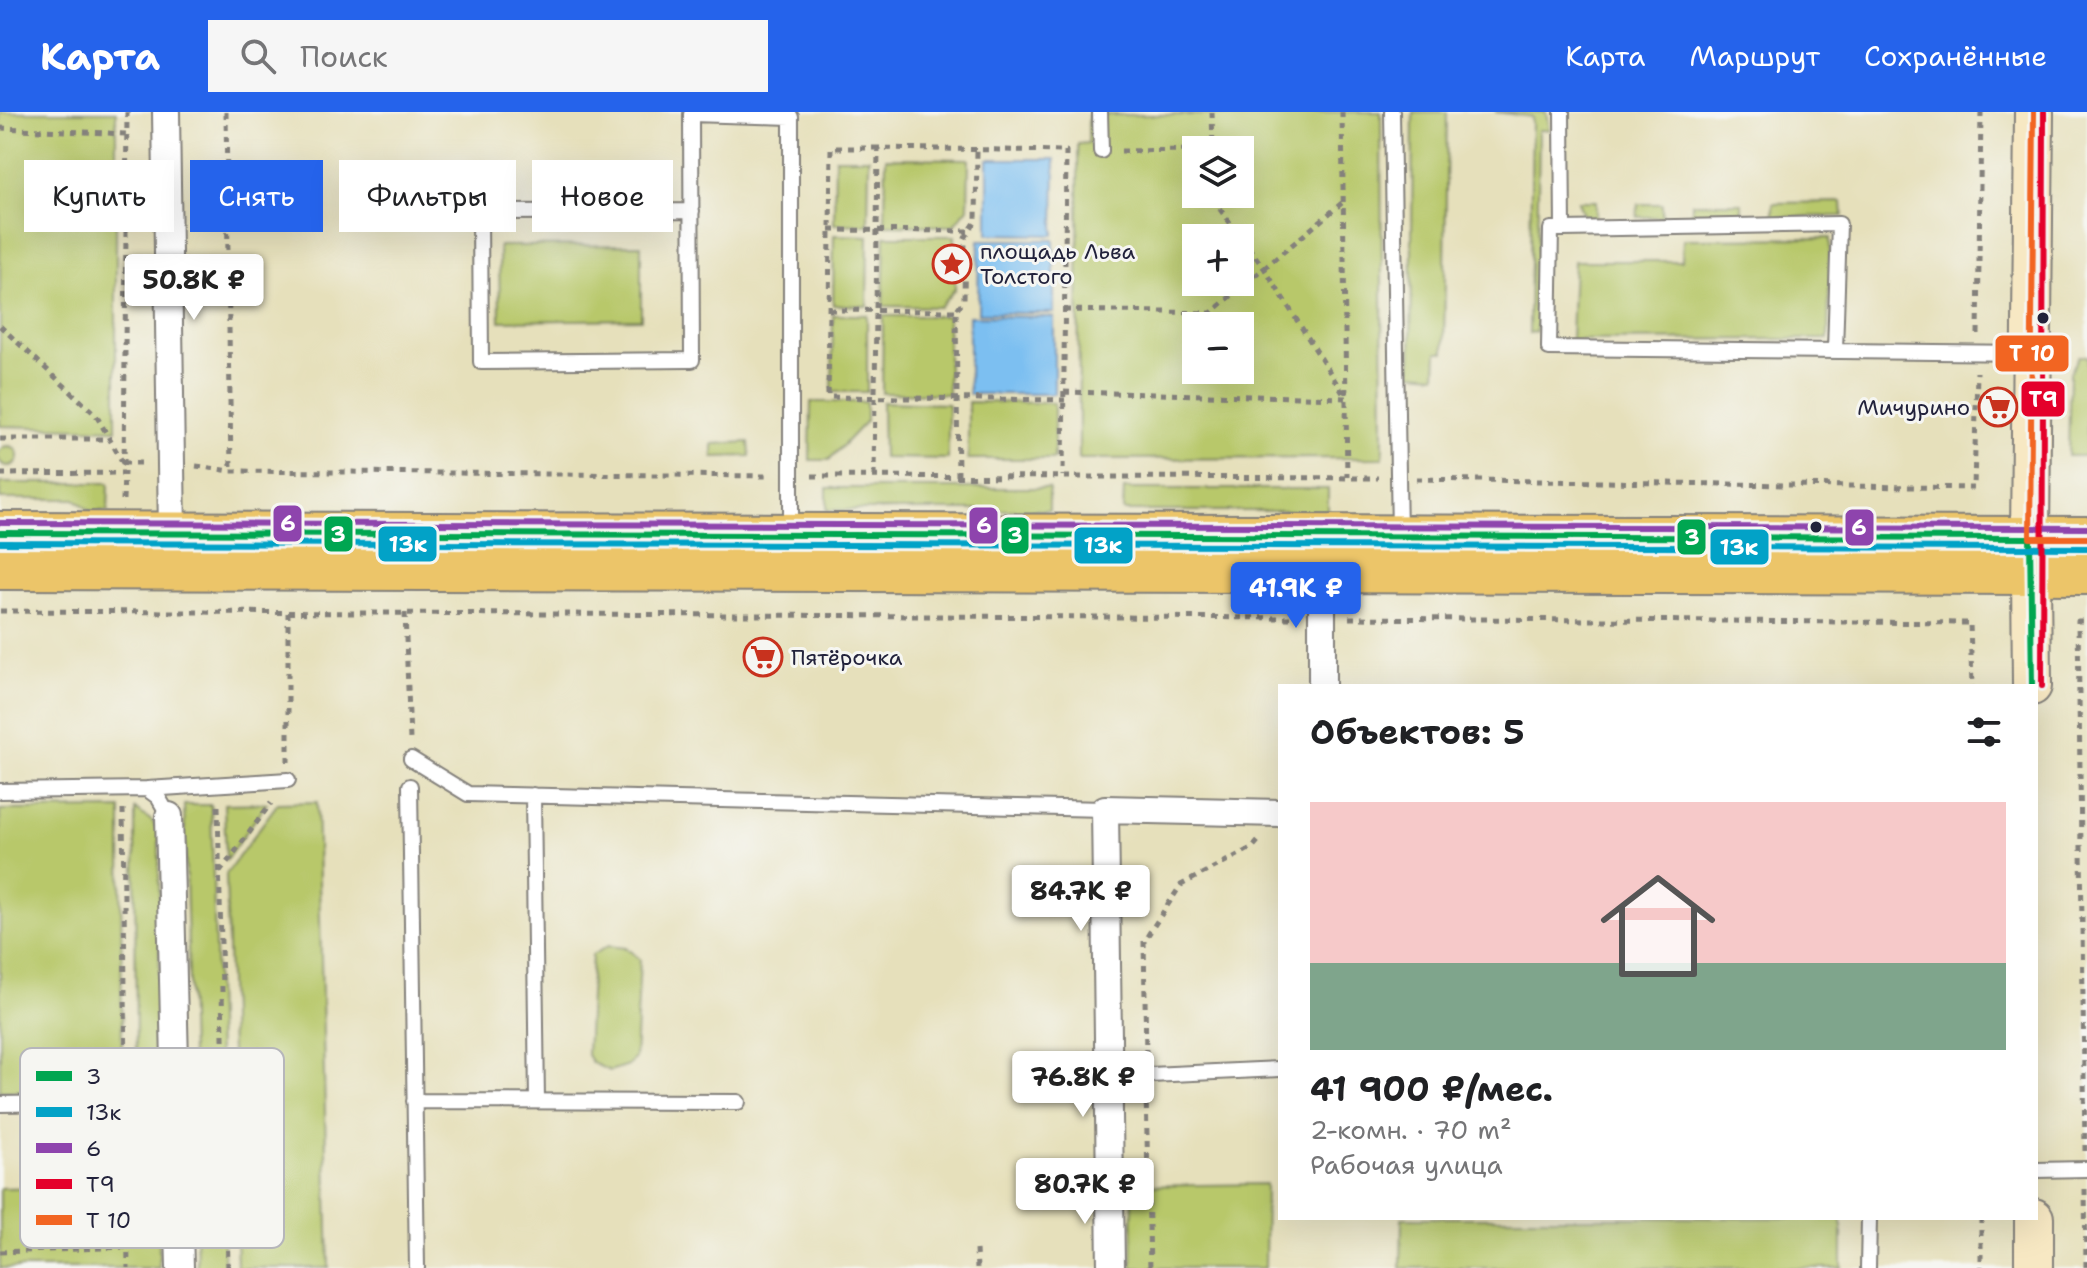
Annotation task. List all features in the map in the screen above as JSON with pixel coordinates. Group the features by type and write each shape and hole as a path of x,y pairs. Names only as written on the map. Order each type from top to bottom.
{"main road":[{"path":"2032,684 2030,556 2034,112"},
{"path":"0,533 172,551 1322,573 2030,556 2087,538"},
{"path":"0,568 172,551 791,535 1399,539 2030,556 2087,573"},
{"path":"2034,1220 2034,1268"}],"street":[{"path":"166,112 172,551"},
{"path":"1322,573 1322,684"},
{"path":"1111,1268 1105,809 1276,820"},
{"path":"169,816 175,1048"},
{"path":"180,1248 180,1268"}],"lane":[{"path":"1100,112 1101,151"},
{"path":"1392,112 1399,539"},
{"path":"1562,112 1563,229"},
{"path":"692,211 480,212 481,362 692,360 692,211 691,114 791,117 791,535"},
{"path":"1835,351 1839,224 1551,229 1549,348 1835,351 1978,352 2033,353"},
{"path":"411,759 468,794 1105,809"},
{"path":"0,791 147,789 288,780"},
{"path":"410,786 417,1268"},
{"path":"147,789 158,797 169,816"},
{"path":"533,795 537,1101"},
{"path":"1107,1077 1278,1069"},
{"path":"414,1101 738,1102"},
{"path":"0,1104 20,1104"},
{"path":"2038,1170 2086,1169"},
{"path":"1868,1268 1869,1220"}],"path":[{"path":"0,474 124,473 127,112"},
{"path":"226,112 231,471"},
{"path":"1212,112 1213,136"},
{"path":"1342,112 1347,477"},
{"path":"1974,488 1981,112"},
{"path":"0,128 127,134"},
{"path":"1065,400 828,397 831,148 1182,150"},
{"path":"874,476 878,148"},
{"path":"958,476 956,311 964,299 965,238 976,221 977,151"},
{"path":"1063,476 1066,151"},
{"path":"1064,310 1211,313 1343,201"},
{"path":"1219,208 1264,268 1346,398"},
{"path":"830,230 969,231"},
{"path":"829,310 956,311"},
{"path":"0,326 96,415 123,463"},
{"path":"1064,392 1346,398"},
{"path":"0,439 107,439"},
{"path":"123,463 172,463 231,471 771,476"},
{"path":"0,611 1970,623 1972,684"},
{"path":"220,873 288,780 288,613"},
{"path":"405,613 411,759"},
{"path":"2086,1268 2078,621 2087,621"},
{"path":"217,785 224,1048"},
{"path":"123,789 125,1048"},
{"path":"1150,1268 1144,941 1181,885 1253,847 1276,820"},
{"path":"1981,1220 1981,1268"},
{"path":"0,1252 102,1248"},
{"path":"127,1248 128,1268"},
{"path":"228,1248 228,1268"},
{"path":"976,1250 977,1268"}],"green space":[{"path":"0,112 116,112 116,160 24,160 24,232 116,232 116,429 0,426"},
{"path":"1381,112 1383,458 1079,459 1078,144 1088,143 1088,115"},
{"path":"1413,112 1447,112 1444,352 1437,352 1436,375 1411,373"},
{"path":"1495,112 1546,112 1549,130 1539,130 1536,332 1529,333 1532,117"},
{"path":"835,158 869,158 868,225 834,224"},
{"path":"886,158 969,159 968,208 953,226 885,225"},
{"path":"1578,201 1596,201 1596,218 1583,215"},
{"path":"1842,202 1843,216 1773,217 1773,203"},
{"path":"1692,203 1742,203 1742,217 1692,218"},
{"path":"1638,204 1662,204 1662,217 1637,217"},
{"path":"834,235 868,236 867,306 833,305"},
{"path":"885,236 955,236 955,289 939,307 883,306"},
{"path":"1830,238 1828,339 1571,340 1574,261 1682,261 1683,239"},
{"path":"641,245 641,319 500,321 499,246"},
{"path":"833,315 867,315 867,392 832,392"},
{"path":"883,316 948,316 948,394 882,393"},
{"path":"2079,356 2087,356 2087,456 2068,456 2070,373"},
{"path":"811,402 866,402 866,421 829,460 810,460"},
{"path":"882,402 948,404 948,459 883,458"},
{"path":"968,402 1054,403 1054,459 968,459"},
{"path":"749,442 750,456 713,457 713,444"},
{"path":"4,447 12,447 17,452 17,460 12,465 4,465 -1,460 -1,452"},
{"path":"0,483 109,483 108,511 90,511 75,499 0,499"},
{"path":"827,488 1049,488 1049,510 827,510"},
{"path":"1124,489 1328,489 1328,511 1123,511"},
{"path":"317,802 329,1268 237,1268 236,1248 284,1248 284,1048 231,1048 226,874 278,803"},
{"path":"267,803 226,860 224,804"},
{"path":"184,805 211,805 218,1048 191,1048"},
{"path":"121,809 122,1048 20,1048 20,1091 0,1091 0,810"},
{"path":"135,809 153,822 159,835 160,1048 136,1048"},
{"path":"608,946 626,948 640,959 635,1058 628,1065 610,1071 592,1063 587,1055 592,955"},
{"path":"1266,1184 1265,1268 1132,1268 1133,1186"},
{"path":"0,1188 20,1188 20,1248 159,1248 159,1268 0,1268"},
{"path":"1402,1220 1842,1220 1842,1268 1401,1268"},
{"path":"196,1248 223,1248 224,1268 197,1268"}],"water":[{"path":"988,159 1055,159 1054,235 988,234"},
{"path":"979,240 1054,240 1054,313 978,313"},
{"path":"969,316 1054,317 1054,394 969,394"}],"transit line":[{"path":"2034,112 2030,538 2087,538"},
{"name":"Т9","path":"2042,686 2044,112"},
{"name":"6","path":"0,523 2087,528"},
{"name":"3","path":"0,533 2030,538"},
{"name":"3","path":"2030,538 2032,684"},
{"name":"13к","path":"0,543 2087,548"}],"place":[{"name":"площадь Льва Толстого","path":"952,264"},
{"name":"Мичурино","path":"1998,407"},
{"name":"Пятёрочка","path":"763,657"}]}
